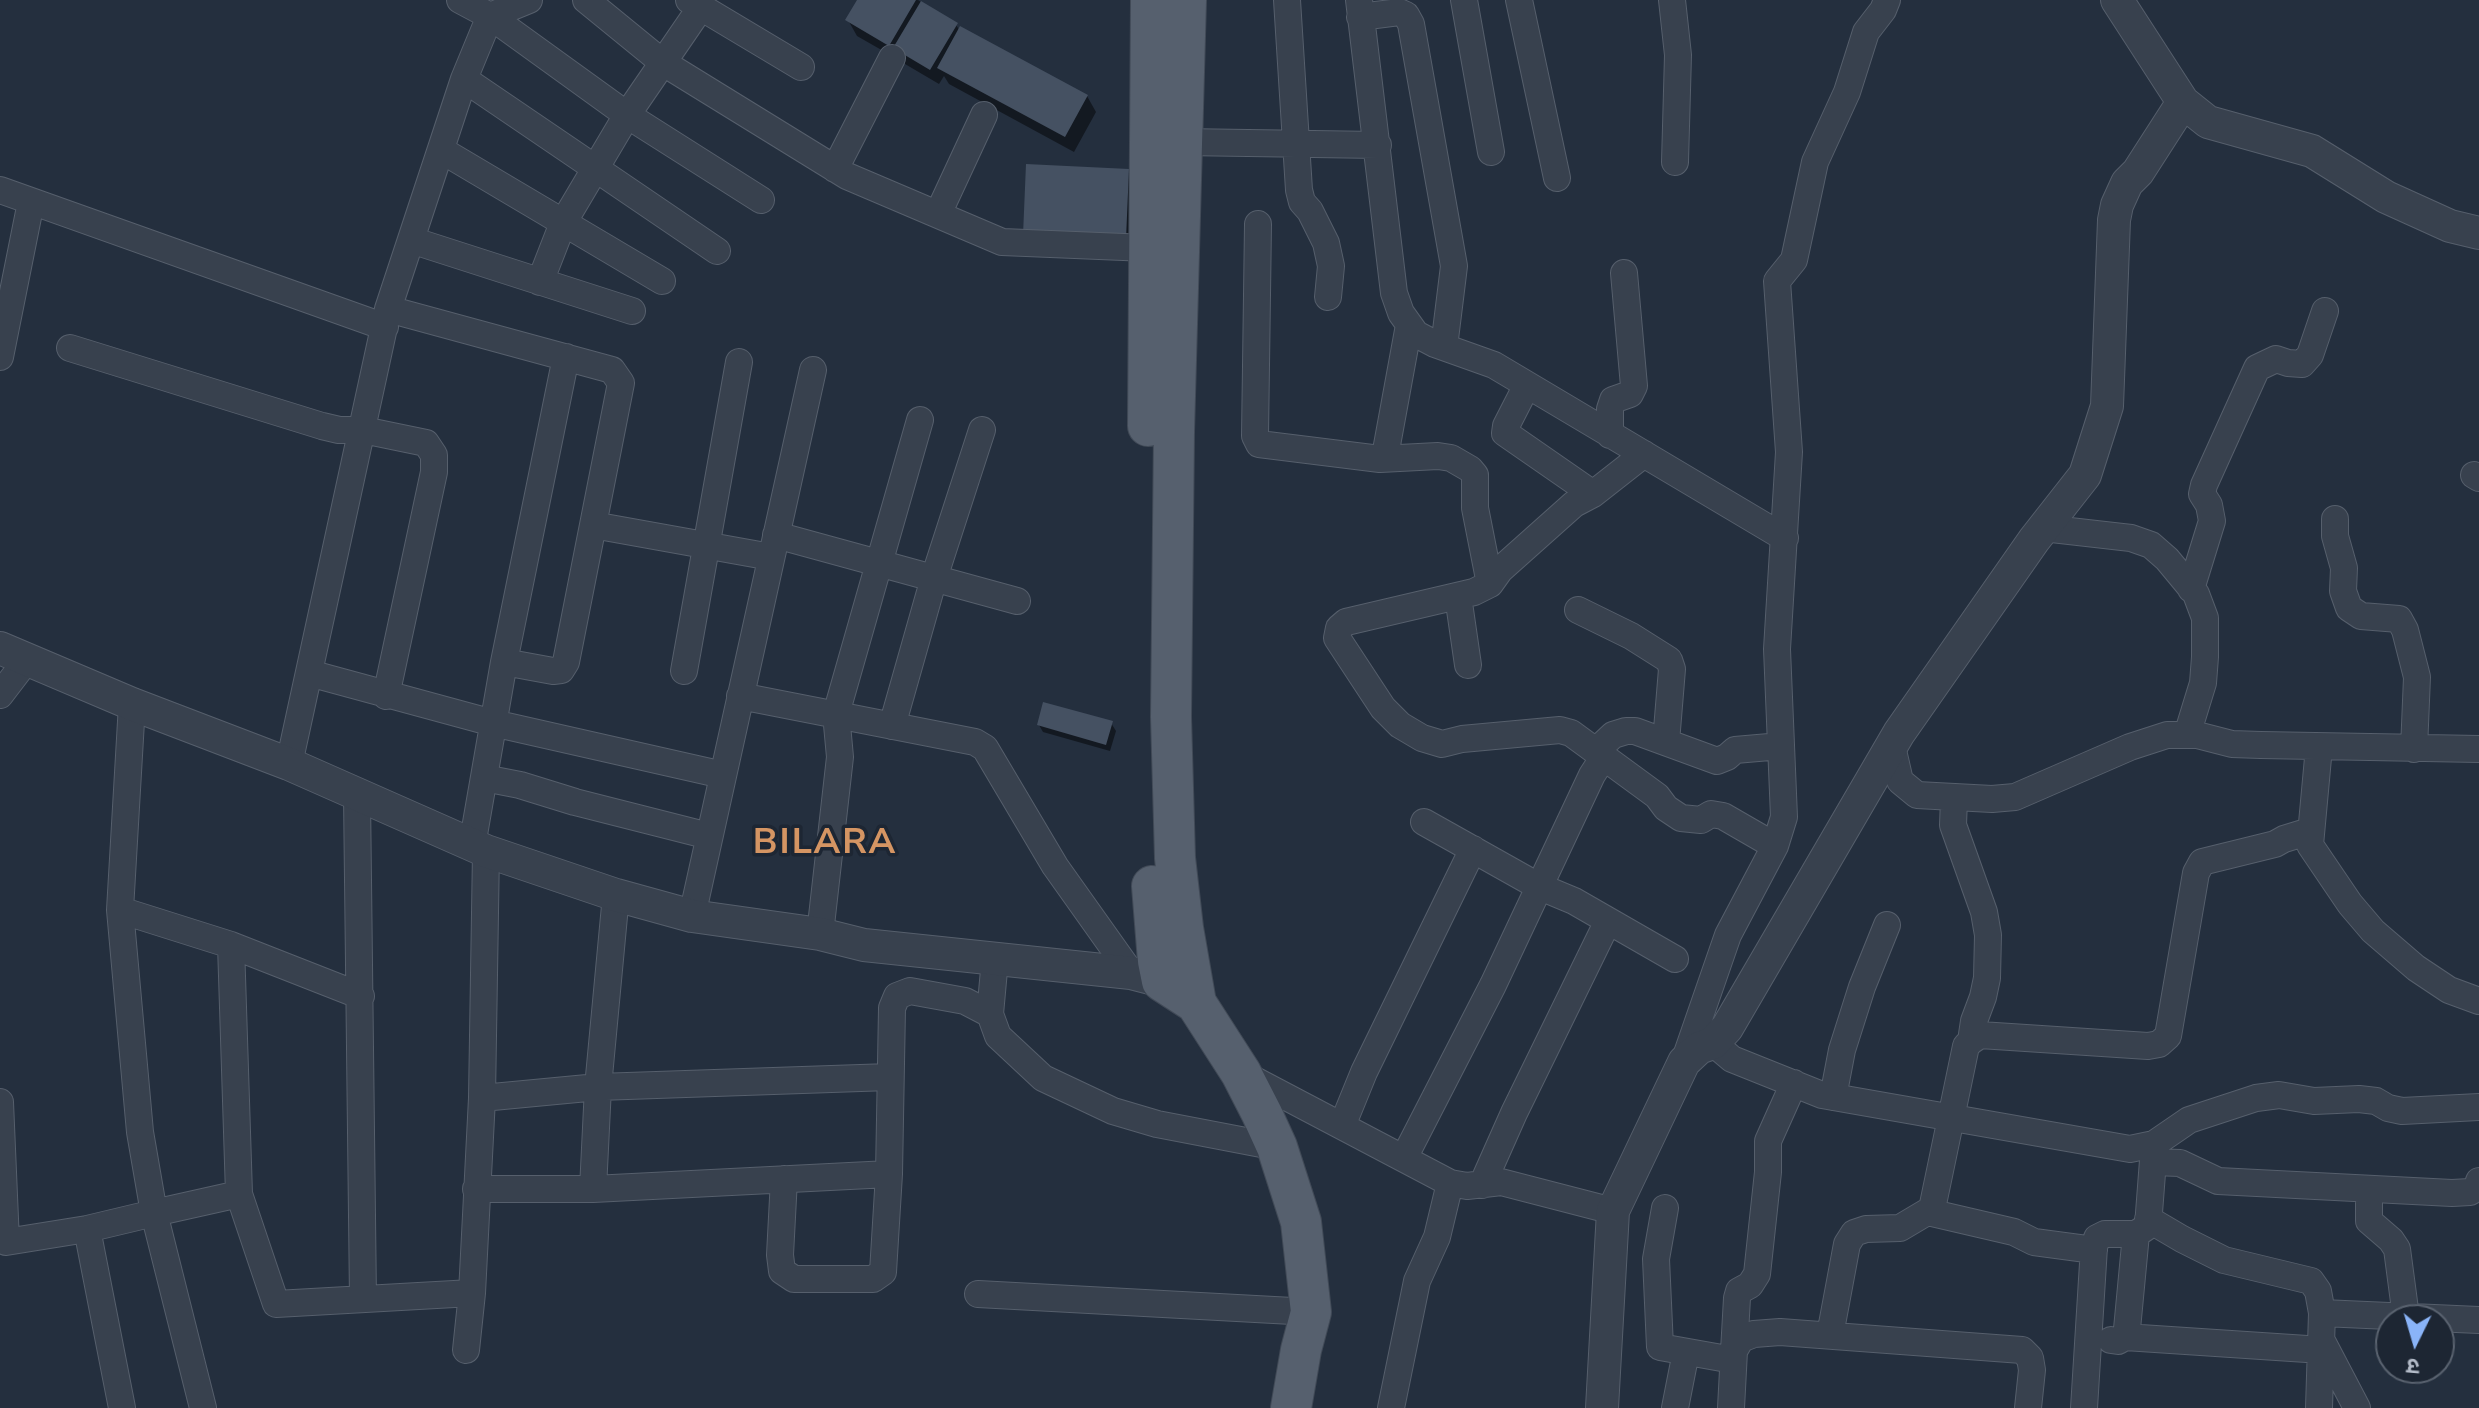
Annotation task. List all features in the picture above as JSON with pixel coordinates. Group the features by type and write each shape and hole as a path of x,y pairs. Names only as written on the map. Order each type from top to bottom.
{"main road":[{"path":"1151,0 1147,812 1158,961 1146,977 1196,1003"},
{"path":"1186,0 1174,432 1171,717 1175,858 1196,1003 1241,1073 1277,1147 1301,1222 1311,1312 1291,1408"},
{"path":"1269,1408 1301,1350"}],"street":[{"path":"460,0 490,16 627,115 761,200"},
{"path":"289,764 386,318 464,79 490,16 529,0"},
{"path":"586,0 662,62 835,169 1002,242 1148,248"},
{"path":"1287,0 1302,202 1326,243 1331,266 1328,297"},
{"path":"1464,0 1491,152"},
{"path":"1519,0 1557,178"},
{"path":"1672,0 1678,55 1675,162"},
{"path":"1602,1408 1613,1211 1684,1062 1728,935 1775,846 1784,817 1777,649 1789,452 1777,281 1794,260 1815,162 1847,92 1866,32 1887,0"},
{"path":"2117,0 2183,102 2208,122 2312,151 2386,197 2450,226 2479,233"},
{"path":"540,282 563,223 695,3 801,67"},
{"path":"1444,347 1454,266 1411,24 1406,15 1399,12 1360,8 1394,293 1401,313 1416,334 1444,347 1494,365 1785,538"},
{"path":"835,169 892,58"},
{"path":"464,79 717,251"},
{"path":"1684,1062 1699,1048 1713,1043 1727,1028 1892,746 2043,528 2085,475 2107,406 2114,220 2120,194 2138,172 2183,102"},
{"path":"938,214 984,115"},
{"path":"1183,142 1378,145"},
{"path":"441,150 662,281"},
{"path":"0,190 386,318 612,370 621,383 566,662 561,670 553,671 504,662"},
{"path":"0,357 31,202"},
{"path":"1258,224 1255,436 1259,444 1380,459 1438,456 1451,458 1470,469 1475,475 1475,508 1490,584"},
{"path":"411,240 632,311"},
{"path":"1610,435 1613,400 1630,394 1634,386 1624,273"},
{"path":"2191,589 2212,521 2209,505 2202,494 2204,485 2257,368 2276,359 2302,364 2310,355 2325,311"},
{"path":"1380,459 1388,449 1409,325"},
{"path":"70,348 322,426 363,430 426,443 434,455 434,472 386,696"},
{"path":"466,1350 482,1098 479,848 484,778 504,662 566,357"},
{"path":"684,671 739,362"},
{"path":"692,916 813,370"},
{"path":"1527,385 1505,433 1593,494"},
{"path":"820,934 840,757 836,714 920,420"},
{"path":"892,726 934,578 982,430"},
{"path":"1644,454 1593,494 1574,504 1500,570 1490,584 1474,592 1346,622 1339,628 1337,638 1383,708 1400,725 1422,738 1442,744 1462,739 1560,730 1582,739 1681,818 1701,820 1711,814 1723,816 1775,846"},
{"path":"2335,519 2335,536 2344,568 2343,591 2349,608 2361,616 2399,619 2405,630 2417,677 2414,749"},
{"path":"593,525 707,545 773,546 879,564 1017,601"},
{"path":"2043,528 2131,538 2151,545 2196,594 2205,618 2205,657 2203,683 2187,735"},
{"path":"1458,596 1468,665"},
{"path":"1578,610 1631,636 1669,660 1672,669 1666,742"},
{"path":"0,695 13,655 289,764 479,848 616,895 692,916 820,934 864,945 1146,977"},
{"path":"309,673 493,723 723,775"},
{"path":"740,696 975,742 985,748 1055,866 1146,977"},
{"path":"132,704 120,910 140,1132 154,1213 203,1408"},
{"path":"1404,1158 1493,985 1600,755 1613,735 1635,731 1717,761 1735,750 1781,746"},
{"path":"1892,746 1900,781 1906,788 1917,795 1954,799 2015,797 2130,747 2167,735 2187,735 2232,744 2479,749"},
{"path":"2319,747 2310,845 2350,904 2373,931 2416,968 2449,990 2479,1001"},
{"path":"484,778 709,836"},
{"path":"357,796 363,1299"},
{"path":"1954,799 1953,825 1980,900 1988,935 1987,978 1971,1041"},
{"path":"1424,822 1538,886 1574,901 1675,959"},
{"path":"1830,1335 1847,1244 1854,1233 1866,1229 1900,1228 1932,1209 1966,1046 1980,1035 2148,1046 2159,1044 2168,1036 2196,873 2202,862 2275,844 2310,831"},
{"path":"1342,1126 1364,1072 1473,849"},
{"path":"593,1189 598,1087 616,895"},
{"path":"120,910 231,945 361,996"},
{"path":"1482,1185 1608,921"},
{"path":"1833,1097 1842,1050 1862,987 1887,925"},
{"path":"231,945 239,1194 276,1304 472,1293"},
{"path":"995,959 990,1014 998,1036 1043,1078 1113,1111 1170,1127 1277,1147"},
{"path":"784,1179 782,1271 794,1279 873,1279 883,1272 889,1174 892,1008 897,996 910,991 965,1001 990,1014"},
{"path":"1713,1043 1732,1059 1833,1097 2154,1153 2218,1181 2452,1193 2470,1192 2479,1181"},
{"path":"1241,1073 1450,1183 1467,1186 1501,1182 1613,1211"},
{"path":"482,1098 598,1087 890,1077"},
{"path":"1731,1408 1737,1298 1739,1291 1750,1285 1757,1274 1767,1184 1768,1141 1794,1083"},
{"path":"2125,1337 2154,1153 2189,1120 2256,1098 2279,1095 2314,1101 2340,1098 2376,1101 2402,1111 2479,1107"},
{"path":"0,1102 3,1242 87,1229 239,1194"},
{"path":"476,1189 593,1189 889,1174"},
{"path":"1391,1408 1417,1281 1437,1237 1450,1183"},
{"path":"2369,1189 2369,1221 2397,1249 2404,1304"},
{"path":"1665,1208 1656,1259 1660,1347 1733,1355"},
{"path":"1928,1212 2014,1232 2034,1242 2094,1250"},
{"path":"2084,1408 2097,1238 2142,1226 2182,1239 2224,1260 2311,1281 2318,1291 2322,1313 2319,1408"},
{"path":"87,1229 122,1408"},
{"path":"978,1294 1311,1312"},
{"path":"2322,1313 2375,1316"},
{"path":"2455,1319 2479,1320"},
{"path":"1733,1355 1741,1339 1754,1334 1780,1332 2022,1350 2030,1358 2032,1370 2028,1408"},
{"path":"2087,1338 2322,1346"},
{"path":"2322,1346 2357,1408"},
{"path":"1675,1408 1686,1352"}],"building":[{"path":"857,0 916,0 889,46 845,20"},
{"path":"921,1 958,23 930,70 893,48"},
{"path":"960,26 1088,95 1065,137 937,68"},
{"path":"1026,164 1129,169 1126,239 1023,235"},
{"path":"1043,702 1113,721 1106,745 1037,725"}],"district":[{"name":"BILARA","path":"825,844"}]}
